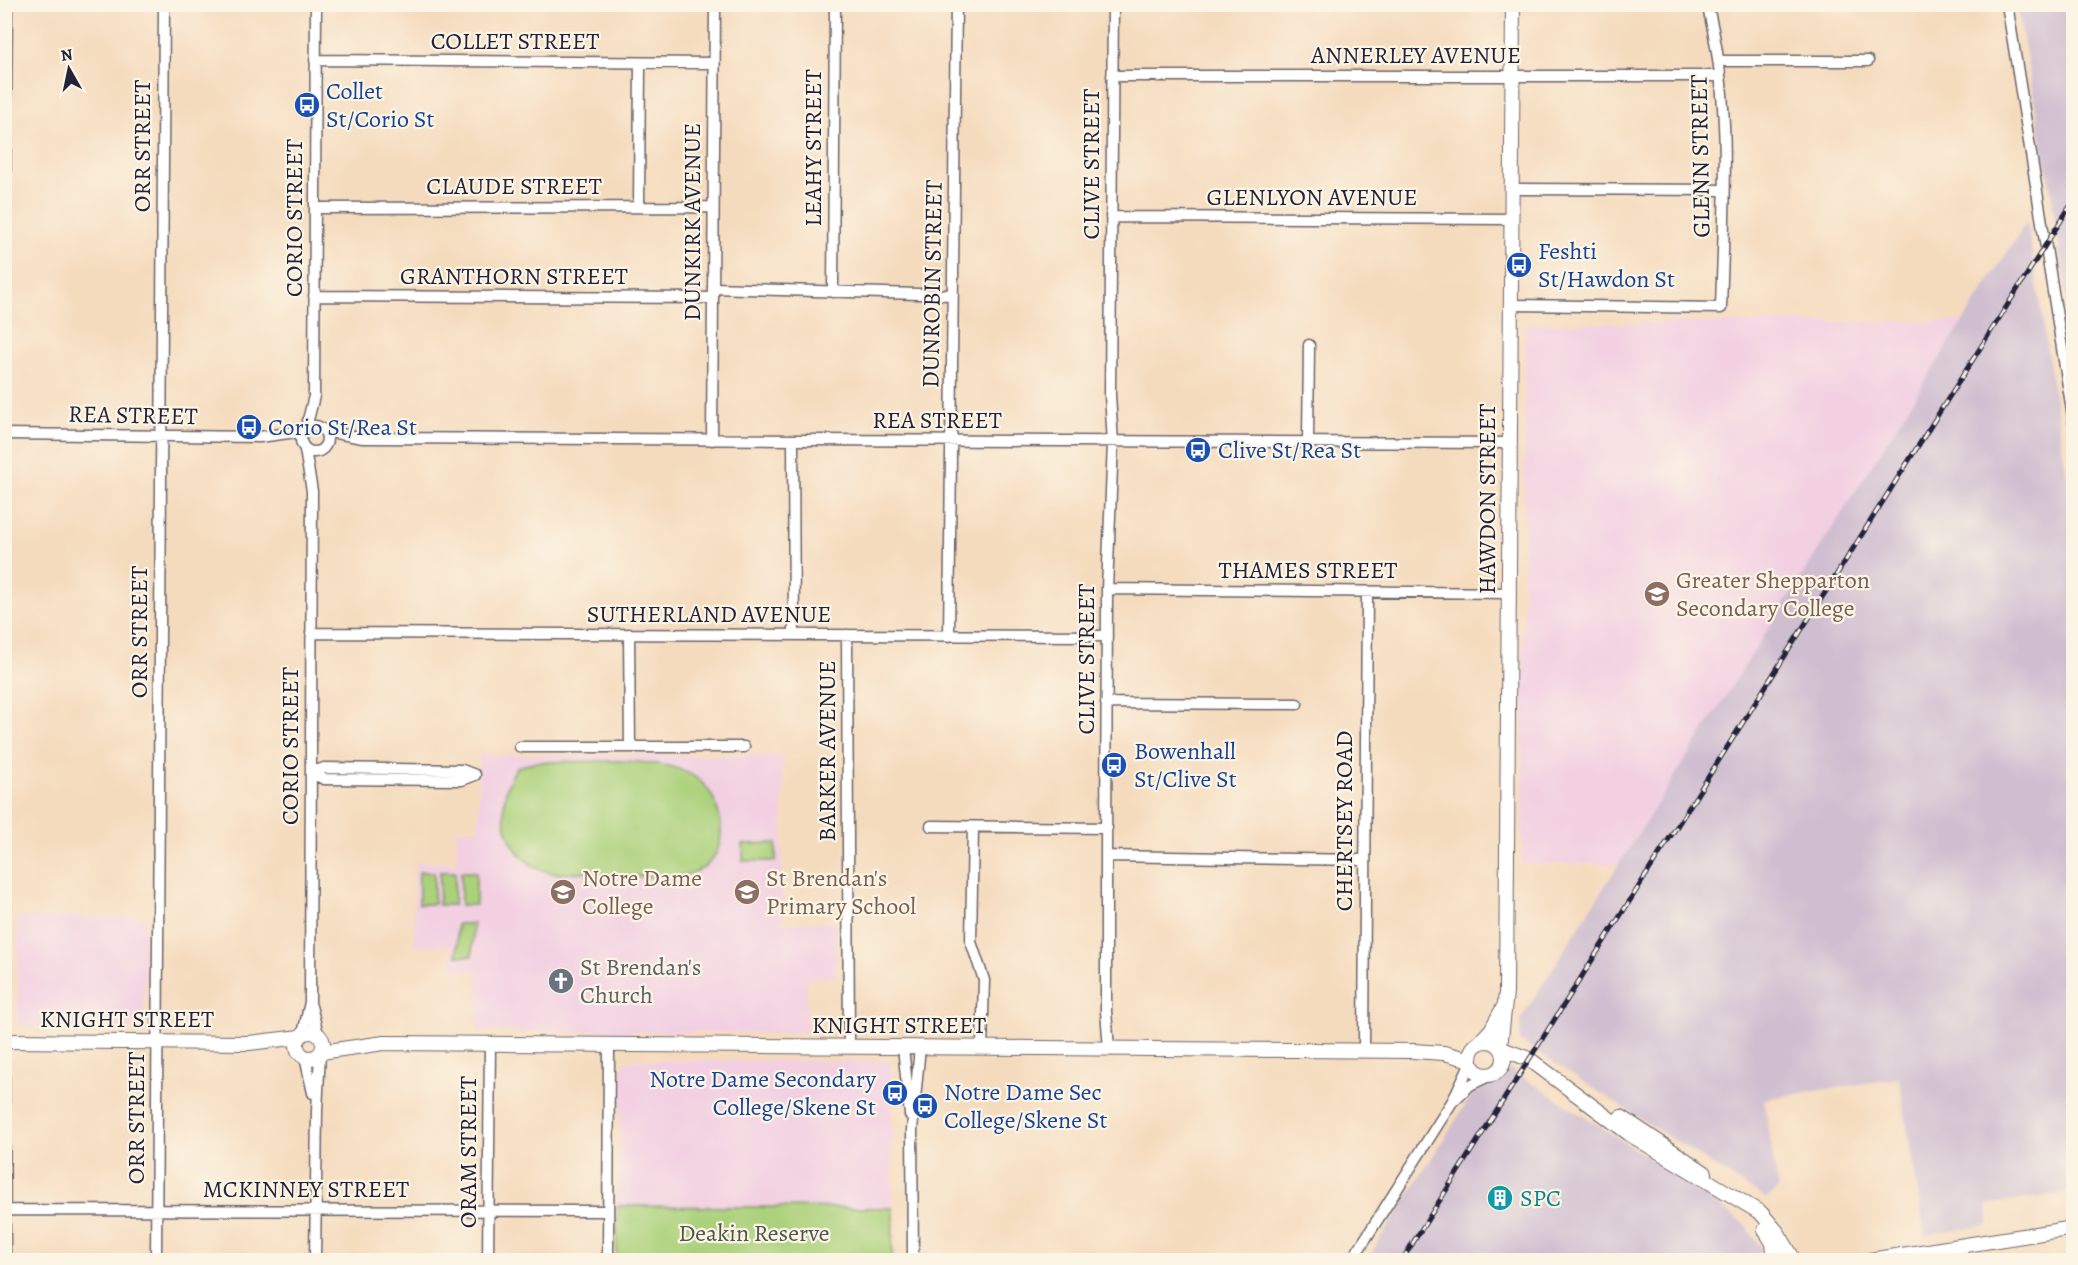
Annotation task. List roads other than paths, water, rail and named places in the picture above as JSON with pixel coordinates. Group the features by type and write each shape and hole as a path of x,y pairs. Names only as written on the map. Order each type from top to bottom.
{"street":[{"path":"4,309 7,4"},
{"name":"ORR STREET","path":"156,1260 164,4"},
{"name":"CORIO STREET","path":"305,430 314,396 316,4"},
{"name":"DUNKIRK AVENUE","path":"712,440 715,4"},
{"name":"LEAHY STREET","path":"833,291 835,4"},
{"name":"DUNROBIN STREET","path":"949,636 956,4"},
{"name":"CLIVE STREET","path":"1106,1049 1106,703 1110,488 1113,4"},
{"name":"HAWDON STREET","path":"1501,1048 1506,993 1513,4"},
{"name":"GLENN STREET","path":"1510,306 1721,308 1724,190 1720,76 1707,4"},
{"path":"2007,4 2073,423"},
{"name":"COLLET STREET","path":"315,60 714,63"},
{"path":"1718,61 1868,61"},
{"path":"639,206 640,63"},
{"name":"ANNERLEY AVENUE","path":"1112,76 1720,76"},
{"path":"1512,189 1724,190"},
{"name":"CLAUDE STREET","path":"315,208 713,207"},
{"name":"GLENLYON AVENUE","path":"1111,217 1512,219"},
{"name":"GRANTHORN STREET","path":"314,296 833,291 953,295"},
{"path":"1308,442 1309,345"},
{"name":"CORIO STREET","path":"314,396 323,429"},
{"path":"314,426 323,429 327,438 323,448 313,453 304,448 300,439 305,430 314,426"},
{"name":"REA STREET","path":"323,429 363,438 1109,443 1510,442"},
{"name":"REA STREET","path":"4,434 260,437 305,430"},
{"name":"REA STREET","path":"260,437 304,448"},
{"name":"REA STREET","path":"323,448 363,438"},
{"path":"793,441 794,635"},
{"name":"CORIO STREET","path":"302,1036 310,1002 312,490 304,448"},
{"name":"CORIO STREET","path":"312,490 323,448"},
{"name":"THAMES STREET","path":"1107,589 1510,593"},
{"name":"CHERTSEY ROAD","path":"1364,1051 1367,592"},
{"name":"SUTHERLAND AVENUE","path":"311,633 1107,636"},
{"path":"629,634 630,747"},
{"name":"BARKER AVENUE","path":"847,635 849,1047"},
{"path":"1106,703 1297,704"},
{"path":"520,747 744,747"},
{"path":"324,768 462,770 475,775 462,780 324,779 311,773 324,768"},
{"path":"931,826 1107,828"},
{"path":"973,827 971,942 984,980 982,1048"},
{"path":"1106,856 1364,860"},
{"name":"HAWDON STREET","path":"1478,1044 1498,1018 1506,993"},
{"name":"CORIO STREET","path":"310,1002 320,1036"},
{"path":"315,1260 317,1111 323,1045 320,1036 310,1032 302,1036 297,1044 302,1054 317,1111"},
{"name":"KNIGHT STREET","path":"249,1043 302,1036"},
{"name":"KNIGHT STREET","path":"320,1036 384,1043 1413,1051 1453,1054 1471,1061"},
{"name":"KNIGHT STREET","path":"4,1041 249,1043 291,1048 302,1054"},
{"path":"1352,1260 1452,1102 1478,1044 1493,1042 1501,1048 1522,1056 1594,1106 1619,1116 1636,1132 1666,1152 1695,1165 1718,1185 1761,1213 1774,1228 1793,1260"},
{"name":"KNIGHT STREET","path":"321,1053 384,1043"},
{"name":"ORAM STREET","path":"488,1260 490,1044"},
{"name":"KNIGHT STREET","path":"1413,1051 1478,1044"},
{"path":"608,1260 609,1045"},
{"path":"903,1047 912,1130 913,1260"},
{"path":"912,1130 920,1047"},
{"path":"1452,1102 1470,1085 1498,1069 1504,1058 1501,1048"},
{"path":"302,1054 313,1058 321,1053"},
{"path":"1471,1061 1480,1073 1516,1063 1547,1074"},
{"path":"4,1073 5,1260"},
{"path":"1747,1204 1772,1240 1776,1260 1793,1260"},
{"name":"MCKINNEY STREET","path":"5,1210 608,1211"},
{"path":"1870,1260 2073,1228"}],"railway":[{"path":"1402,1260 2074,200"}],"place":[{"name":"Collet St/Corio St","path":"307,105"},
{"name":"Feshti St/Hawdon St","path":"1519,265"},
{"name":"Corio St/Rea St","path":"249,427"},
{"name":"Clive St/Rea St","path":"1198,450"},
{"name":"Greater Shepparton Secondary College","path":"1657,594"},
{"name":"Bowenhall St/Clive St","path":"1114,765"},
{"name":"Notre Dame College","path":"563,892"},
{"name":"St Brendan's Primary School","path":"747,892"},
{"name":"St Brendan's Church","path":"561,981"},
{"name":"Notre Dame Secondary College/Skene St","path":"895,1093"},
{"name":"Notre Dame Sec College/Skene St","path":"925,1106"},
{"name":"SPC","path":"1500,1198"}],"park label":[{"name":"Deakin Reserve","path":"754,1233"}]}
